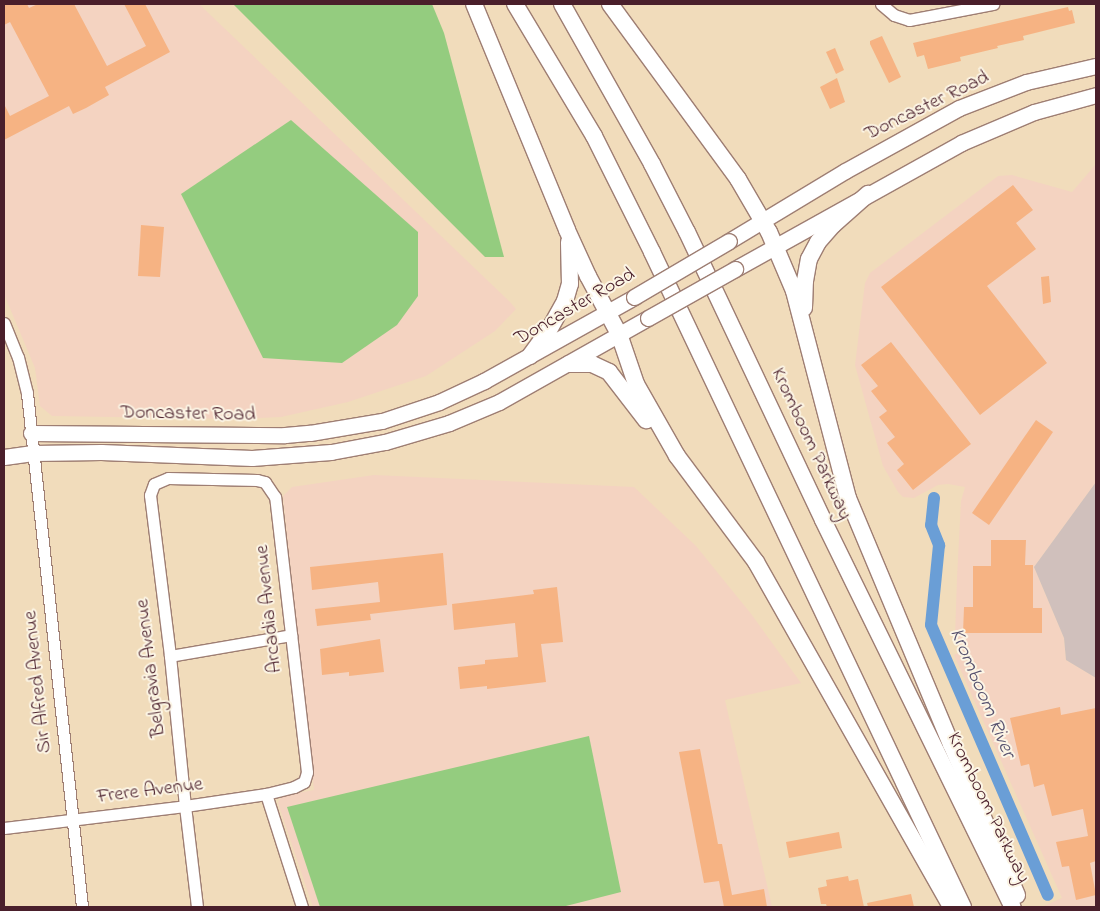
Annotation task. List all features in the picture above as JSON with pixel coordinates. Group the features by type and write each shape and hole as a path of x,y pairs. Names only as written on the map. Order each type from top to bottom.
{"highway":[{"path":"474,4 567,230 619,334 636,384 677,456"},
{"path":"515,4 594,136 652,252 963,907"},
{"name":"Kromboom Parkway","path":"562,4 652,164 691,240 823,520 1013,907"},
{"path":"610,4 738,180 763,220 775,246 794,292 831,441 860,532 1022,907"},
{"path":"804,331 804,297 809,259 823,236 868,194"},
{"path":"530,356 549,330 565,301 570,268 567,230"},
{"path":"569,364 592,364 610,372 677,456 756,562 951,907"}],"main road":[{"name":"Doncaster Road","path":"31,433 285,435 336,430 382,421 440,402 530,356 729,241 845,170 959,108 1026,82 1096,66"},
{"name":"Doncaster Road","path":"4,457 33,453 101,452 252,458 349,449 385,442 449,423 499,402 569,364 735,268 961,143 1034,112 1096,95"}],"street":[{"path":"881,4 894,16 909,20 993,4"},
{"name":"Sir Alfred Avenue","path":"4,323 24,373 82,907"},
{"name":"Belgravia Avenue","path":"197,907 170,656 150,495 154,484 164,479 211,479"},
{"name":"Arcadia Avenue","path":"211,479 262,481 273,491 307,772 305,780 299,786"},
{"path":"170,656 291,635"},
{"name":"Frere Avenue","path":"4,828 185,806 266,794 299,786"},
{"path":"266,794 302,907"}],"shaded area":[{"path":"4,4 199,4 516,309 495,331 426,376 348,402 281,417 233,419 52,416 40,406 35,368 4,294"},
{"path":"1096,164 1096,482 1034,567 1064,638 1066,660 1096,678 1096,907 1045,907 1062,898 954,655 960,652 955,637 961,501 965,487 948,484 938,485 914,498 903,497 898,492 883,466 855,365 865,283 870,273 998,176 1012,175 1072,192"},
{"path":"374,475 634,487 696,546 752,615 801,683 725,700 772,907 313,907 278,803 282,796 314,790 283,496 292,487"},
{"path":"1096,482 1096,678 1066,660 1064,638 1034,567"}],"green space":[{"path":"233,4 432,4 444,33 504,257 485,257"},
{"path":"291,120 418,232 418,296 397,325 342,363 263,358 181,194"},
{"path":"589,736 621,892 562,907 320,907 287,807"}],"building":[{"path":"4,4 27,4 29,8 38,4 74,4 107,66 146,46 124,4 145,4 170,52 105,87 109,95 86,108 73,114 69,106 4,140 4,104 10,116 49,96 10,22 4,25"},
{"path":"1068,7 1069,11 1072,10 1075,23 1023,36 1024,40 960,57 961,61 928,69 924,55 917,57 913,43"},
{"path":"882,36 901,77 889,83 870,44 870,41"},
{"path":"835,48 844,70 836,74 826,52"},
{"path":"837,78 845,102 830,109 820,87"},
{"path":"1013,185 1033,210 1016,223 1036,249 987,286 1047,363 980,415 881,287"},
{"path":"141,225 164,227 160,277 138,276"},
{"path":"1049,276 1051,302 1043,304 1041,277"},
{"path":"891,342 971,444 913,490 897,470 904,464 887,443 895,437 879,417 887,411 871,391 878,386 861,365"},
{"path":"1036,420 1053,432 989,525 972,513"},
{"path":"991,540 1026,540 1025,565 1033,565 1033,608 1042,608 1042,633 963,633 964,607 973,607 973,566 991,566"},
{"path":"443,553 447,605 370,614 371,620 317,626 315,609 380,602 378,582 312,590 310,567"},
{"path":"557,587 563,642 541,644 546,682 487,689 487,686 460,689 458,667 485,664 485,660 518,657 515,623 454,630 452,604 534,594 533,590"},
{"path":"380,639 384,672 349,676 349,672 322,675 320,649"},
{"path":"1060,707 1061,715 1096,708 1096,861 1090,863 1096,895 1076,900 1069,866 1062,867 1056,842 1088,836 1083,809 1052,816 1044,784 1034,787 1029,764 1021,766 1010,718"},
{"path":"700,749 718,844 722,844 732,895 764,889 767,907 724,907 719,881 704,883 679,752"},
{"path":"839,832 842,848 789,858 786,842"},
{"path":"848,876 849,881 858,879 864,907 827,907 826,904 821,904 818,888 827,886 826,880"},
{"path":"911,894 914,907 868,907 867,903"}],"waterway":[{"name":"Kromboom River","path":"934,498 931,525 939,545 931,625 1048,895"}]}
